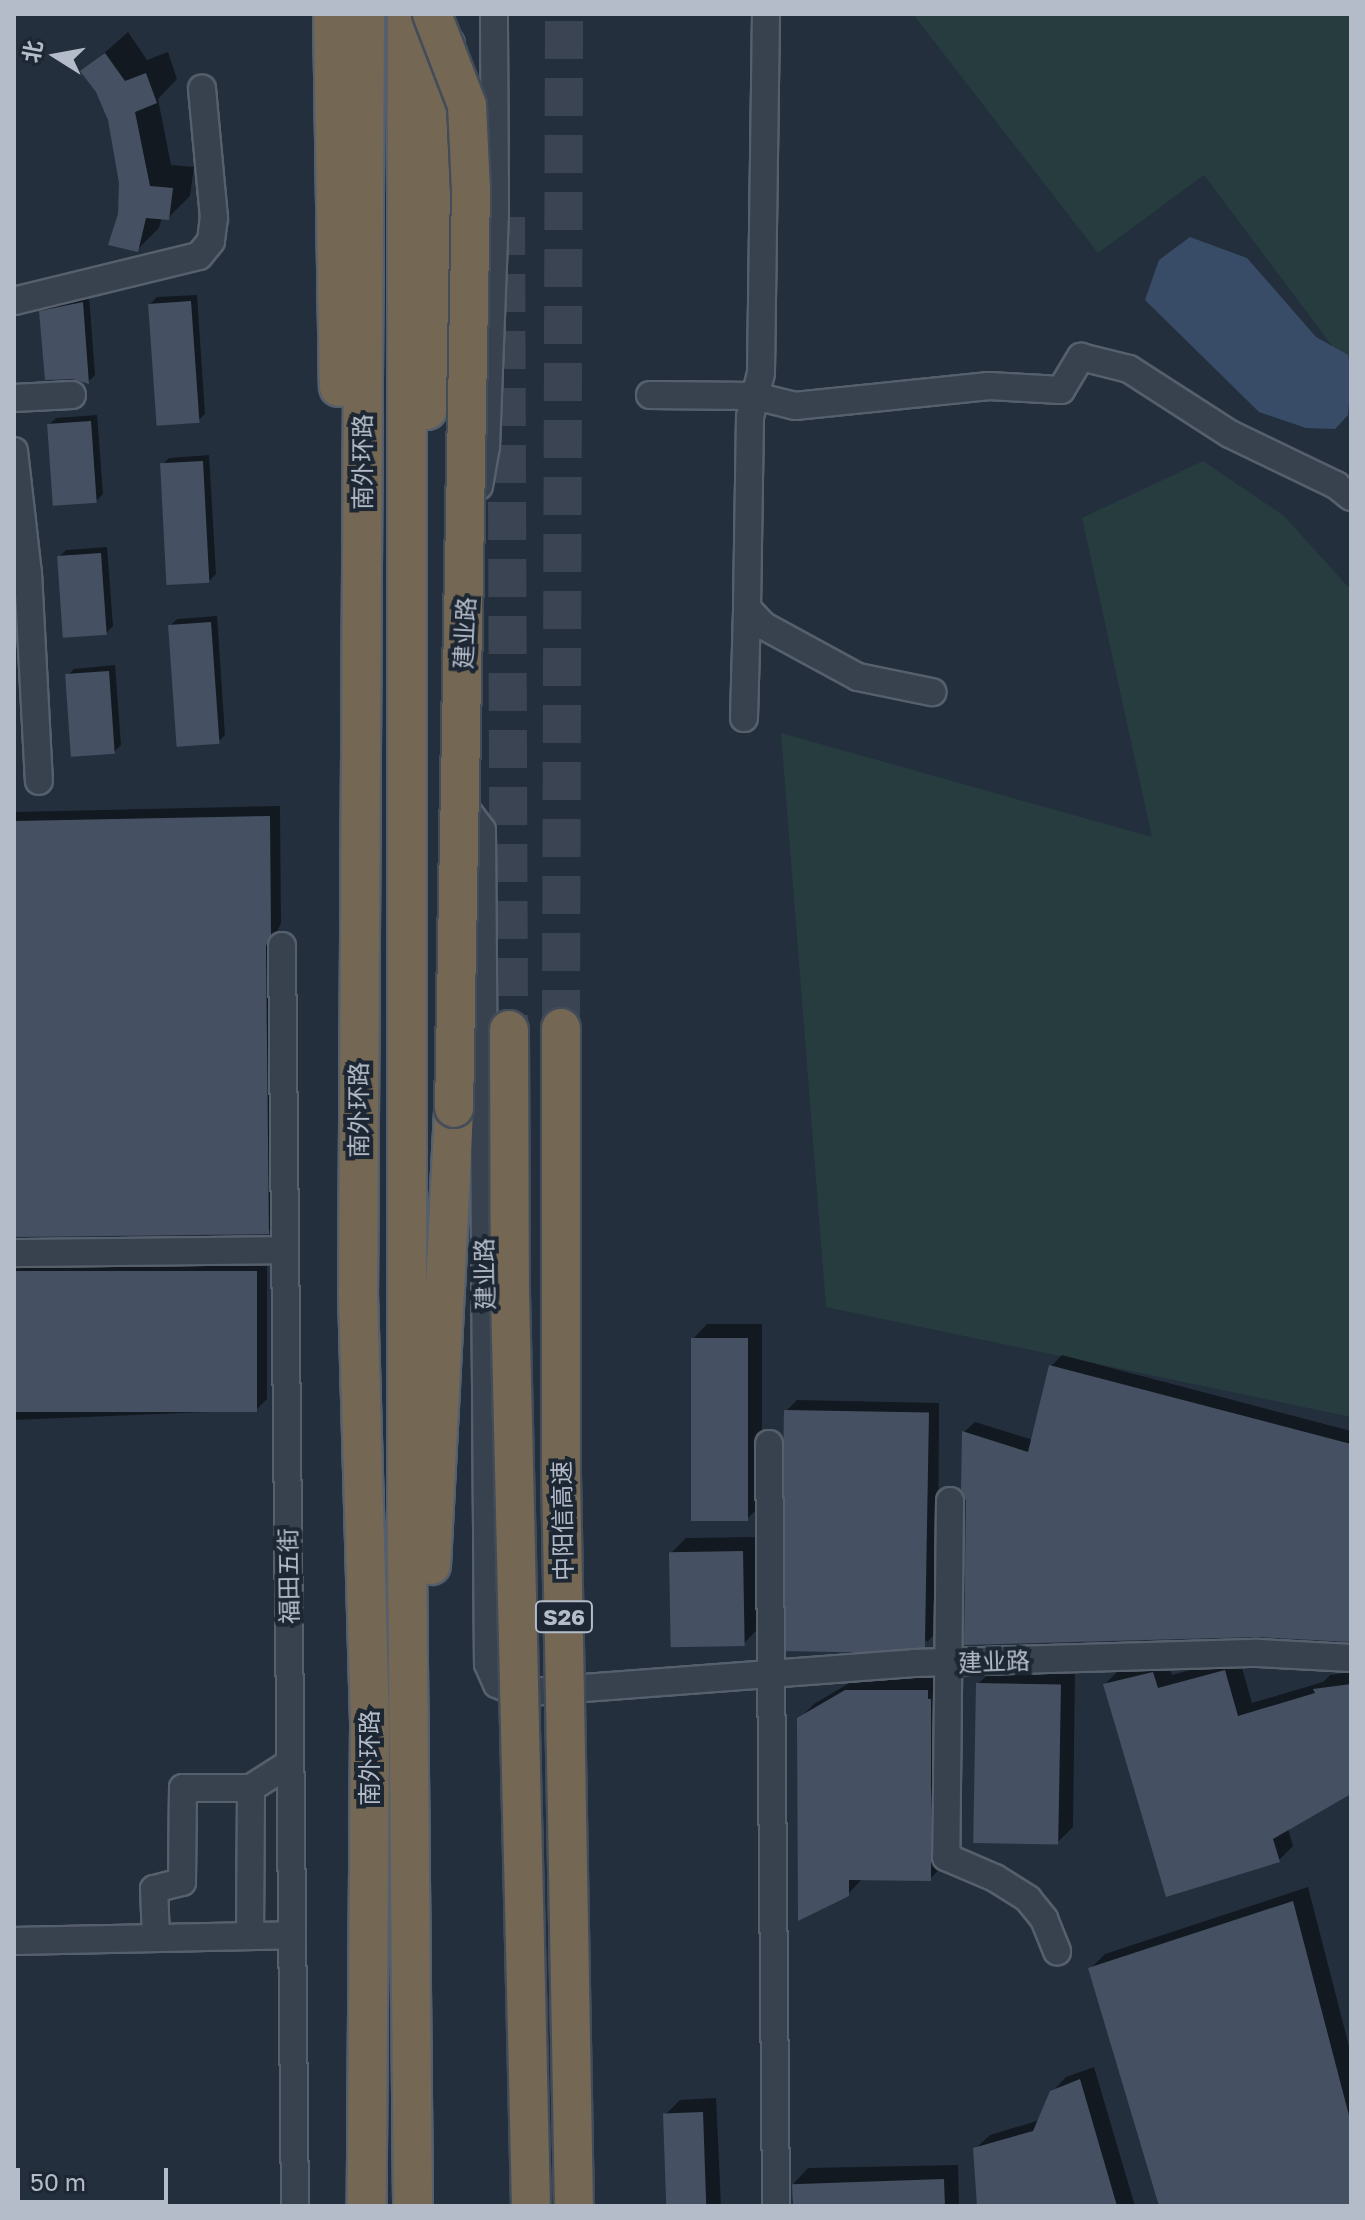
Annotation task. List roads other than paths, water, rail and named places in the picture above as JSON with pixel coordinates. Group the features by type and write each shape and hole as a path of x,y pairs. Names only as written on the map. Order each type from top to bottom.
{"highway":[{"path":"314,14 333,78"},
{"path":"333,14 336,374 362,507"},
{"name":"南外环路","path":"365,14 358,1293 370,1725 367,2206"},
{"name":"南外环路","path":"407,14 407,1554 413,2206"},
{"path":"411,1951 454,1108 471,191 467,105 432,14"},
{"path":"409,520 439,337 446,14"},
{"name":"中阳信高速","path":"561,1028 561,1472 574,2206"},
{"name":"中阳信高速","path":"509,1030 511,1310 531,2206"}],"street":[{"name":"建业路","path":"494,14 495,214 486,433 462,616 457,776 463,805 482,830 488,1664 497,1684 517,1693 947,1662 1258,1653 1351,1658"},
{"path":"744,718 750,417 761,373 766,14"},
{"path":"14,301 199,256 211,241 214,218 202,89"},
{"path":"650,395 755,396 795,406 989,386 1061,390 1081,357 1129,369 1230,434 1336,485 1351,497"},
{"path":"14,398 72,395"},
{"path":"14,451 39,781"},
{"path":"747,608 764,626 858,677 932,692"},
{"name":"福田五街","path":"282,946 295,2206"},
{"path":"14,1253 285,1250"},
{"path":"769,1444 776,2206"},
{"path":"950,1501 946,1857 995,1878 1028,1899 1044,1919 1057,1952"},
{"path":"156,1938 154,1889 182,1882 183,1788 251,1788 290,1763"},
{"path":"250,1936 251,1788"},
{"path":"14,1941 292,1935"}],"water":[{"path":"1190,237 1247,258 1316,337 1348,355 1351,376 1348,415 1335,429 1306,428 1259,412 1145,300 1159,260"}],"tunnel":[{"path":"561,1028 564,14"},
{"path":"506,217 509,1030"}]}
